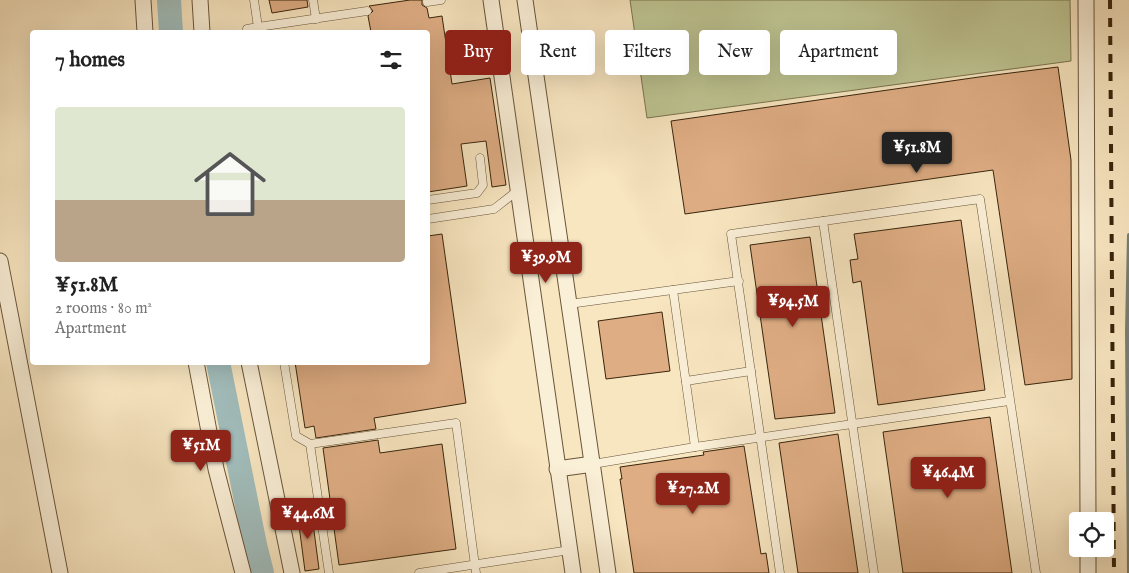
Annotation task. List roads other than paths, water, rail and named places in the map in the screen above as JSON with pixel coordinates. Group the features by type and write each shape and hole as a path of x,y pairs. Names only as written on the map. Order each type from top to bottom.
{"street":[{"path":"143,0 145,30"},
{"path":"200,0 202,30"},
{"path":"491,0 573,573"},
{"path":"525,0 608,573"},
{"path":"1086,0 1088,512"},
{"path":"0,261 3,296 60,573"},
{"path":"197,365 216,469 243,573"},
{"path":"250,365 292,573"},
{"path":"557,469 593,464"},
{"path":"1088,557 1088,573"}],"lane":[{"path":"254,0 258,27"},
{"path":"313,0 316,19"},
{"path":"427,2 441,0"},
{"path":"247,30 368,11"},
{"path":"290,23 292,30"},
{"path":"430,200 476,193 483,185 480,158"},
{"path":"430,219 494,209 517,191"},
{"path":"780,573 731,234 980,199 1036,573"},
{"path":"823,221 874,573"},
{"path":"569,304 739,281"},
{"path":"673,290 695,447"},
{"path":"284,365 296,436 310,444 456,423 476,573"},
{"path":"686,381 751,371"},
{"path":"593,464 1009,400"},
{"path":"310,444 328,573"},
{"path":"419,573 570,550"}],"waterway":[{"path":"169,0 171,30"},
{"path":"1129,235 1127,331 1129,573"},
{"path":"219,365 262,573"}],"railway":[{"path":"1110,0 1114,573"}]}
